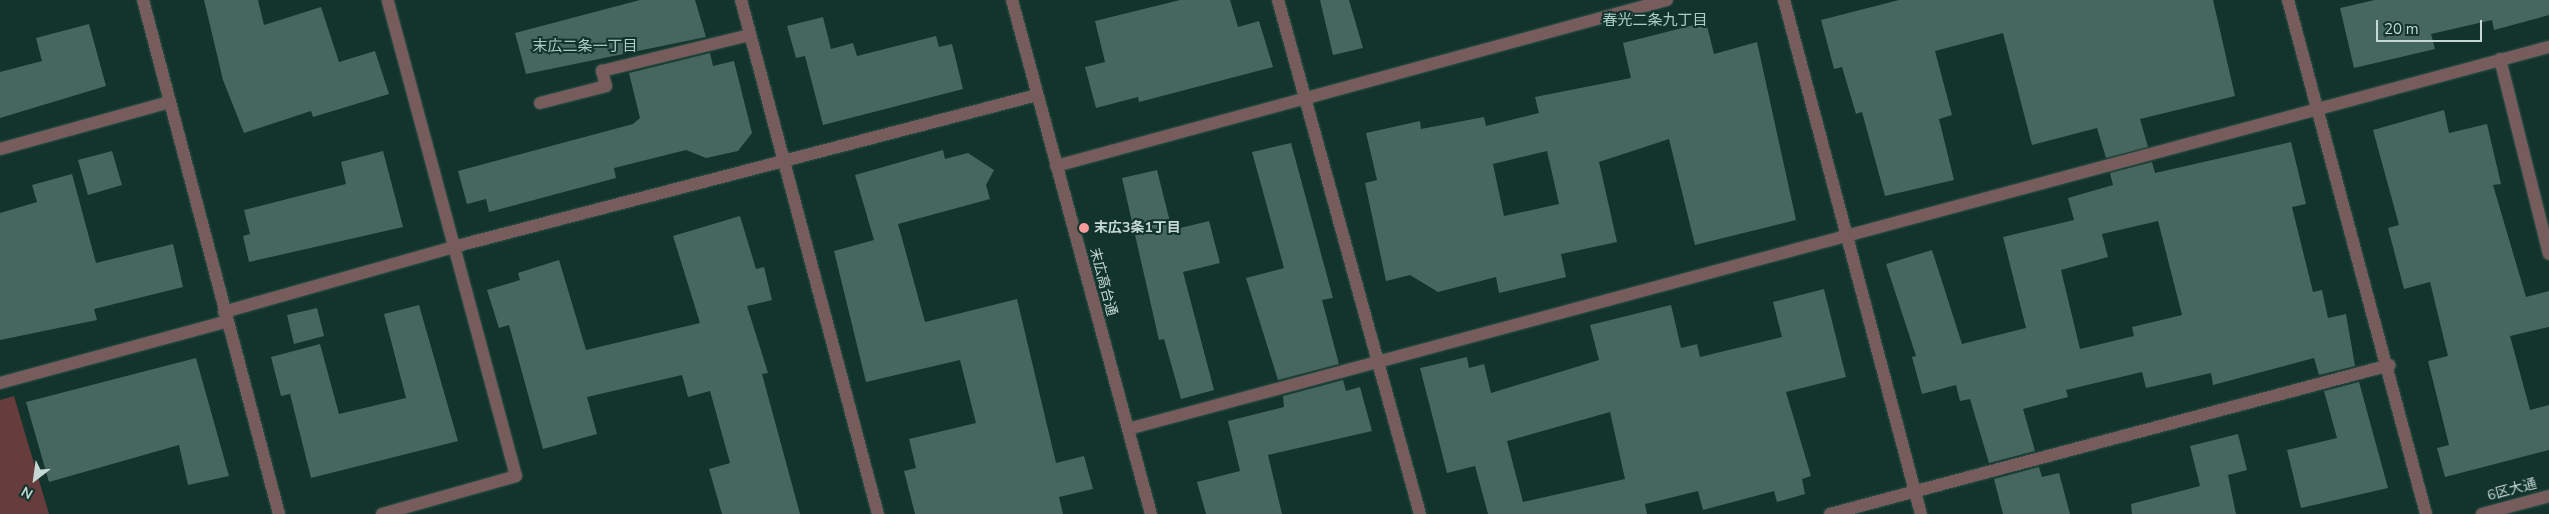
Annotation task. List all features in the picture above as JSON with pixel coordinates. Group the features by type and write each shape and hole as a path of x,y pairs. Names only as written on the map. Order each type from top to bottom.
{"street":[{"path":"143,0 278,514"},
{"path":"382,514 516,476 458,246 388,0"},
{"path":"740,0 878,514"},
{"name":"末広高台通","path":"1012,0 1150,514"},
{"path":"1278,0 1420,514"},
{"path":"1056,166 1667,0"},
{"path":"1784,0 1845,237 1921,514"},
{"path":"2288,0 2316,107 2390,365 2426,514"},
{"path":"540,103 606,86 602,70 750,35"},
{"path":"1128,429 1376,359 1845,237 2316,107 2549,47"},
{"path":"2500,60 2549,254"},
{"path":"0,383 458,246 785,163 1037,95"},
{"path":"0,149 170,102"},
{"path":"1830,514 2390,365"},
{"name":"6区大通","path":"2482,514 2549,496"}],"shaded area":[{"path":"14,396 49,514 0,514 0,400"}],"building":[{"path":"204,0 258,0 264,25 321,7 339,62 375,51 389,94 313,117 311,111 244,133 223,80"},
{"path":"640,0 695,0 706,37 526,74 515,33"},
{"path":"1180,0 1230,0 1238,27 1259,21 1273,67 1139,102 1138,97 1096,108 1085,67 1105,62 1095,21"},
{"path":"1320,0 1349,0 1363,48 1333,55"},
{"path":"1899,0 2213,0 2235,96 2140,119 2148,147 2106,158 2097,128 2032,145 2003,33 1935,51 1952,115 1939,119 1954,180 1885,196 1862,112 1856,114 1842,67 1834,69 1821,20"},
{"path":"2375,0 2549,0 2549,15 2494,30 2492,20 2431,34 2435,49 2354,68 2340,8"},
{"path":"823,17 831,49 853,43 857,56 936,36 939,47 952,44 963,89 823,125 805,56 796,58 787,26"},
{"path":"1706,22 1714,54 1757,42 1796,220 1695,245 1669,139 1599,162 1617,242 1561,254 1566,277 1499,293 1496,277 1438,292 1410,275 1386,281 1365,183 1377,180 1366,133 1420,121 1421,129 1484,117 1486,126 1539,113 1535,97 1631,78 1623,43","holes":["1547,151 1559,204 1504,216 1493,164"]},
{"path":"89,24 106,86 0,118 0,72 42,61 36,38"},
{"path":"710,53 713,66 734,61 752,133 738,151 706,158 686,150 614,168 616,178 489,212 486,199 467,204 458,171 633,124 640,118 629,73"},
{"path":"2444,110 2449,133 2487,124 2501,184 2493,185 2526,297 2549,291 2549,327 2510,336 2530,410 2549,405 2549,450 2445,477 2437,448 2449,445 2428,361 2448,356 2430,282 2404,289 2388,228 2399,225 2373,130"},
{"path":"2291,142 2306,204 2292,207 2313,292 2322,290 2328,318 2346,314 2355,366 2319,375 2314,358 2213,385 2211,373 2146,388 2142,372 2066,390 2068,397 2023,409 2035,451 1989,463 1970,399 1960,401 1956,385 1922,394 1912,357 1916,356 1886,264 1932,250 1962,344 2026,328 2003,237 2074,220 2068,198 2113,185 2110,173 2152,162 2155,173","holes":["2158,221 2182,315 2132,327 2134,336 2080,349 2061,270 2108,257 2102,234"]},
{"path":"1291,143 1333,298 1322,300 1339,364 1278,380 1246,278 1284,268 1252,152"},
{"path":"943,150 945,159 968,153 994,170 986,185 990,199 898,224 925,322 1017,299 1056,463 1084,456 1093,489 1059,497 1063,514 915,514 904,471 916,468 909,439 976,423 960,360 866,382 834,251 874,240 855,175"},
{"path":"112,151 122,185 88,195 78,160"},
{"path":"383,151 403,227 249,262 243,236 250,234 244,210 346,184 341,162"},
{"path":"1157,170 1172,230 1209,221 1220,263 1183,272 1214,390 1181,399 1164,339 1159,340 1122,178"},
{"path":"72,174 96,263 173,244 183,287 94,309 97,320 0,340 0,213 37,202 32,185"},
{"path":"740,216 756,269 764,267 772,300 747,306 768,373 762,374 800,514 722,514 709,469 730,463 710,391 688,397 682,375 587,397 597,434 543,449 509,325 499,328 487,290 520,280 518,273 559,260 586,350 700,323 673,236"},
{"path":"1824,289 1846,377 1786,392 1811,476 1802,479 1805,494 1777,502 1774,491 1703,510 1698,491 1645,504 1647,514 1488,514 1475,466 1447,473 1420,368 1467,357 1469,368 1484,364 1491,393 1599,360 1590,325 1671,305 1681,348 1697,344 1700,357 1782,337 1773,302","holes":["1610,412 1625,479 1523,502 1507,441"]},
{"path":"419,305 458,441 311,478 290,394 281,396 271,357 320,344 339,414 406,398 384,314"},
{"path":"317,308 324,336 294,344 287,315"},
{"path":"196,358 229,476 188,485 179,445 49,482 26,402"},
{"path":"1343,380 1346,391 1360,387 1372,431 1268,455 1282,514 1206,514 1197,482 1240,471 1228,421 1284,407 1283,396"},
{"path":"2359,382 2388,488 2301,508 2287,450 2337,438 2324,391"},
{"path":"2238,434 2247,470 2228,475 2236,514 2132,514 2131,504 2200,486 2190,446"},
{"path":"2039,467 2042,477 2059,473 2070,514 2003,514 1994,479"}],"place":[{"name":"末広3条1丁目","path":"1084,228"}],"district":[{"name":"春光二条九丁目","path":"1655,21"},
{"name":"末広二条一丁目","path":"585,47"}]}
